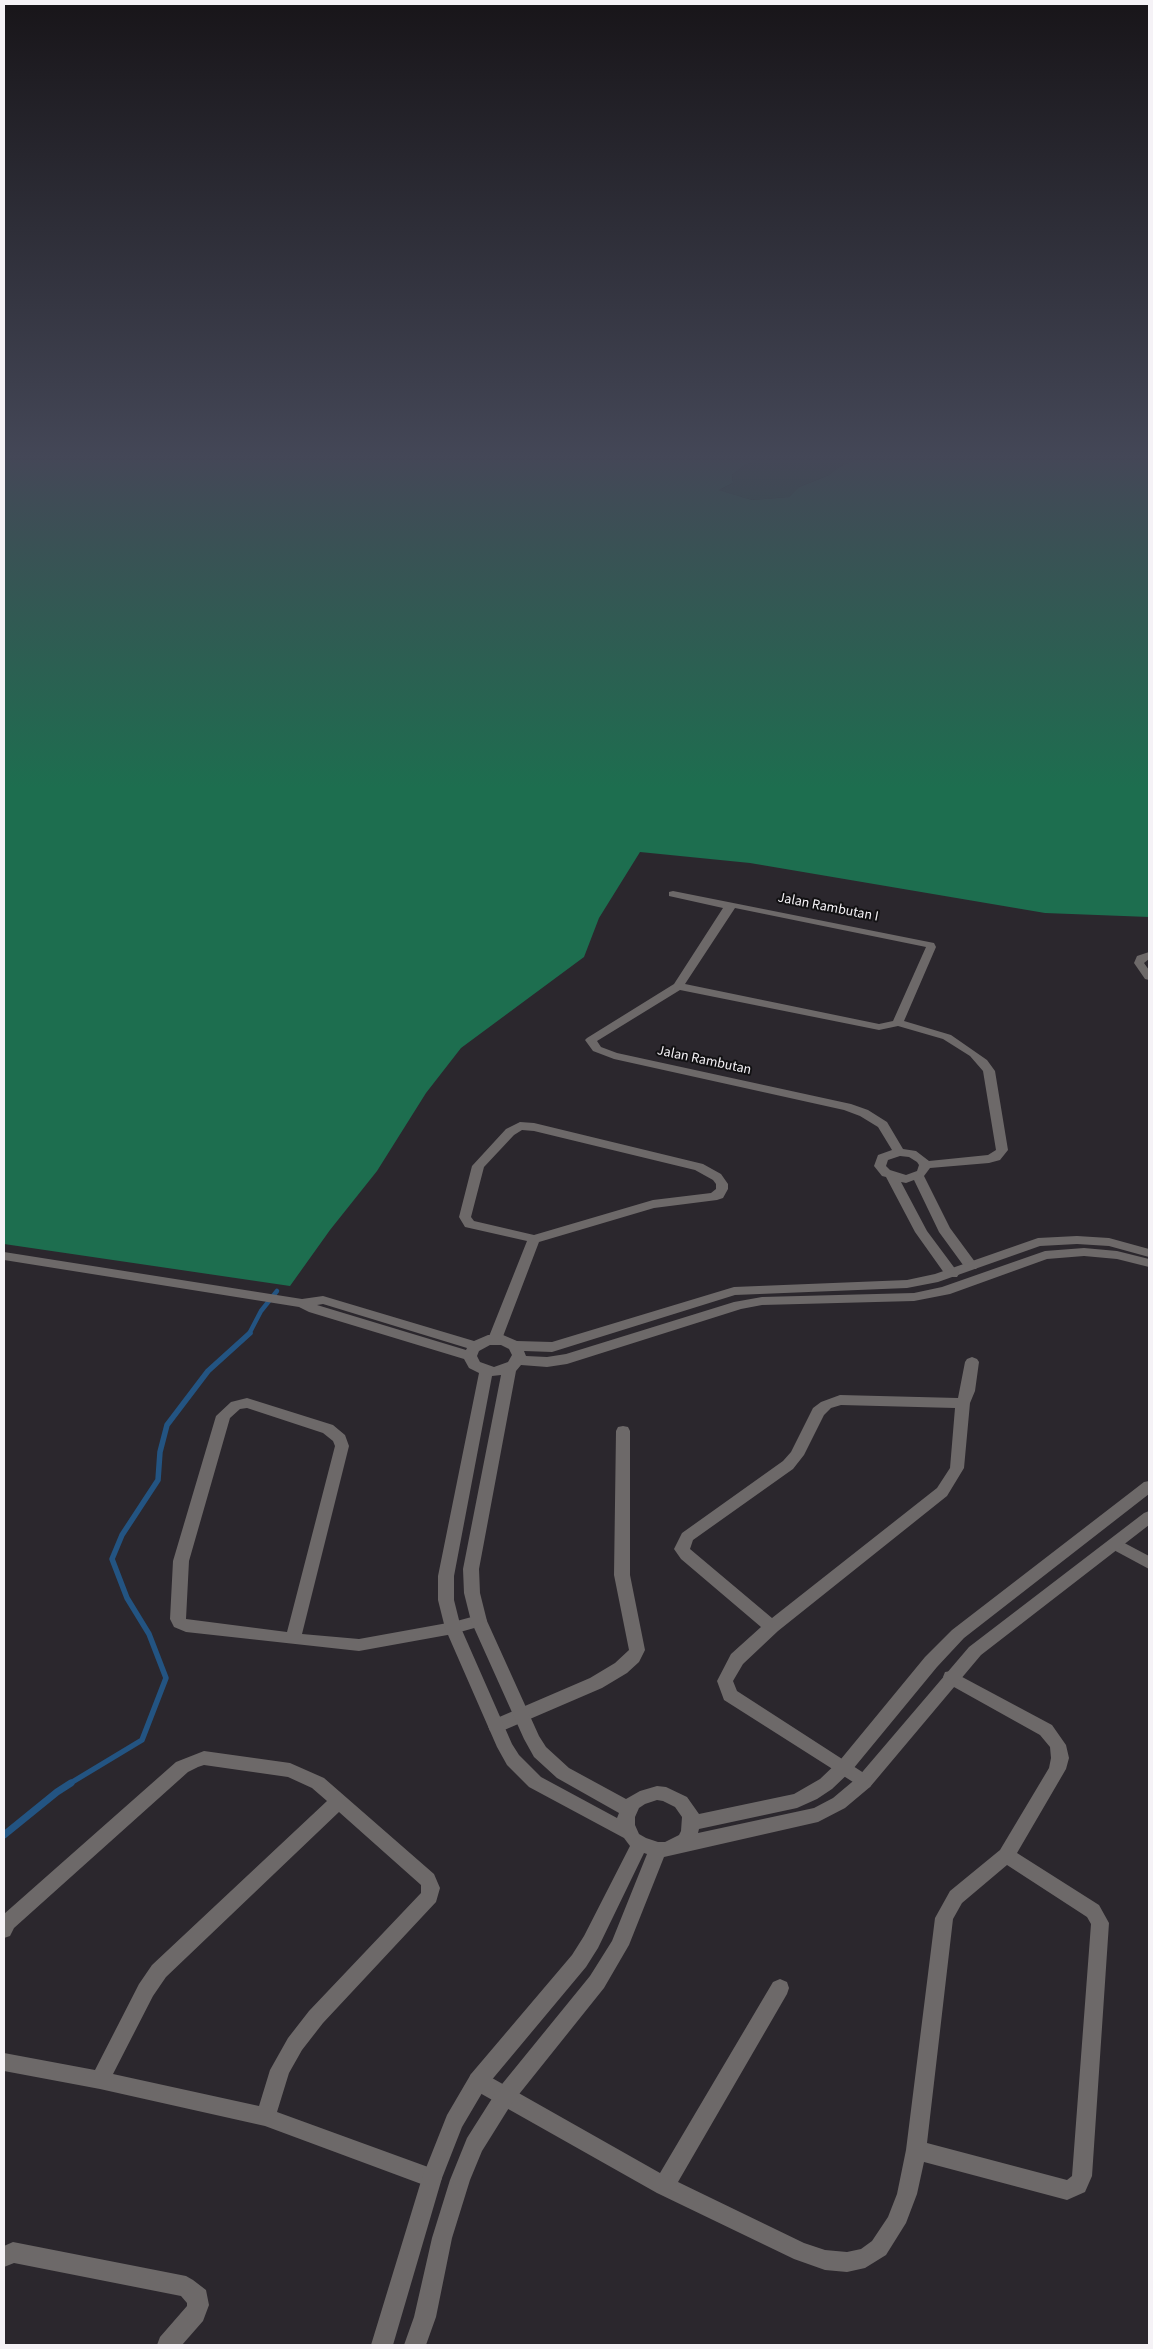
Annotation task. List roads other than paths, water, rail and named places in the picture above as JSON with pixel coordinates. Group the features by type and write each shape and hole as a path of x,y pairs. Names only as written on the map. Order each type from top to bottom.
{"street":[{"path":"673,894 730,906 678,986 878,1027 898,1023 947,1037 983,1062 989,1071 1002,1143 1000,1154 989,1159 921,1170 906,1178 892,1176 882,1170 880,1162 886,1155 899,1152 912,1154 921,1170 944,1228 971,1266"},
{"name":"Jalan Rambutan I","path":"730,906 930,945 931,947 898,1023"},
{"path":"1149,956 1141,958 1139,963 1149,977"},
{"name":"Jalan Rambutan","path":"678,986 596,1036 591,1040 592,1045 604,1053 614,1056 847,1107 864,1113 883,1125 899,1152"},
{"path":"520,1126 534,1127 699,1167 709,1171 722,1184 719,1195 713,1197 653,1204 534,1239 474,1225 465,1218 478,1166 510,1132 520,1126"},
{"path":"892,1176 921,1232 952,1274"},
{"path":"495,1339 534,1239"},
{"path":"473,1351 488,1340 495,1339 503,1340 515,1346 552,1347 747,1289 908,1284 952,1274 1038,1242 1077,1240 1101,1242 1149,1253"},
{"path":"1038,1242 1045,1255"},
{"path":"473,1351 474,1365 486,1371 513,1365 562,1360 738,1305 762,1302 914,1297 945,1291 1045,1255 1084,1252 1117,1256 1149,1263"},
{"path":"4,1256 296,1302 314,1309 473,1351"},
{"path":"515,1346 518,1350 513,1365 471,1569 472,1593 480,1621 540,1752 563,1774 628,1809"},
{"path":"864,1782 730,1695 725,1681 731,1666 772,1627 942,1492 957,1468 963,1403 968,1391 972,1362"},
{"path":"486,1371 446,1576 446,1600 453,1628 513,1760 535,1782 651,1843 685,1840 690,1832 692,1822 691,1815 682,1802 666,1794 657,1793 640,1798 628,1809 626,1825 651,1843 818,1815 839,1803 864,1782 951,1677 992,1637 1149,1517"},
{"path":"772,1627 686,1555 682,1549 687,1537 788,1465 797,1455 818,1412 826,1404 840,1400 950,1401 963,1403"},
{"path":"294,1639 342,1446 340,1440 328,1429 247,1403 236,1405 223,1416 181,1561 178,1619 180,1623 186,1626 294,1639 359,1646 480,1621"},
{"path":"496,1726 596,1683 621,1668 633,1658 637,1650 622,1575 623,1431"},
{"path":"692,1822 797,1800 818,1789 844,1768 931,1662 958,1634 1149,1486"},
{"path":"1115,1544 1149,1563"},
{"path":"478,2081 664,2186 801,2252 825,2260 847,2262 865,2258 879,2248 896,2223 907,2194 916,2150 944,1918 956,1897 1006,1855 1057,1769 1060,1758 1058,1746 1046,1730 951,1677"},
{"path":"4,1930 8,1922 182,1767 192,1762 204,1758 290,1770 318,1783 428,1880 431,1888 430,1896 316,2016 295,2044 280,2070 265,2117"},
{"path":"100,2080 146,1990 159,1971 339,1801"},
{"path":"382,2345 432,2178 450,2128 478,2081 580,1961 651,1843"},
{"path":"415,2345 425,2317 442,2238 460,2180 474,2146 505,2096 597,1982 620,1945 651,1843"},
{"path":"916,2150 1067,2190 1078,2185 1082,2176 1100,1923 1093,1911 1006,1855"},
{"path":"664,2186 780,1988"},
{"path":"4,2062 100,2080 265,2117 432,2178"},
{"path":"4,2256 13,2252 186,2287 198,2298 198,2305 195,2313 168,2345"}],"waterway":[{"path":"249,1334 261,1311 277,1291"},
{"path":"69,1784 142,1740 166,1678 149,1634 127,1598 112,1559 122,1535 158,1480 160,1452 167,1425 208,1371 249,1334"},
{"path":"4,1835 71,1783"}]}
